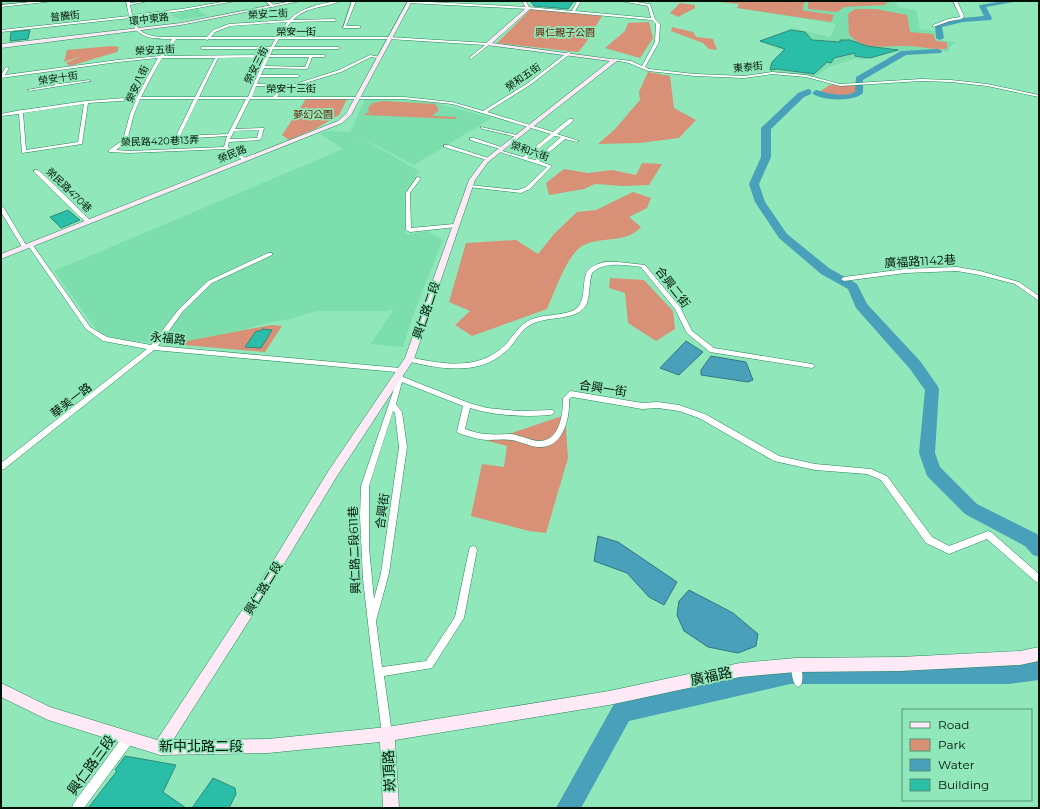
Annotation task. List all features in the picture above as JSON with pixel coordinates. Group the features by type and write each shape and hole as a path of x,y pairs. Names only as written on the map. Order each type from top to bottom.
{"street":[{"path":"1,6 52,1"},
{"path":"136,29 130,17 128,2 146,1"},
{"name":"普騰街","path":"1,31 130,17 233,1"},
{"name":"環中東路","path":"1,45 181,24 287,1"},
{"name":"環中東路","path":"270,4 299,1"},
{"name":"榮安三街","path":"226,148 234,123 249,97 262,67 289,21 297,14 307,10 339,1"},
{"path":"354,1 344,27 358,27"},
{"path":"409,1 528,8 653,19"},
{"name":"榮民路","path":"1,257 340,122 348,115 356,97 409,1"},
{"path":"524,1 528,8"},
{"path":"573,12 579,1"},
{"path":"622,1 639,2 650,6 653,19 658,24 658,35 643,68"},
{"path":"934,26 949,20 961,18 962,16 955,1"},
{"path":"471,58 528,8"},
{"name":"榮安二街","path":"207,39 214,31 229,25 335,20"},
{"name":"榮安一街","path":"136,29 146,36 174,40 389,38 488,44"},
{"name":"榮安八街","path":"125,141 126,131 140,98 160,57 174,40"},
{"path":"488,44 615,60"},
{"path":"202,48 338,48"},
{"name":"榮和五街","path":"485,112 529,84 569,53"},
{"path":"262,67 306,68 311,56"},
{"name":"榮安五街","path":"2,77 118,61 160,57 324,56"},
{"path":"275,97 280,91 351,66 371,56 378,57"},
{"path":"217,57 177,138 262,129 259,139 228,141"},
{"name":"東泰街","path":"615,60 630,62 643,68 658,72 719,77 744,77 772,73 806,76 840,85 921,80 951,81 994,86 1039,96"},
{"name":"興仁路二段","path":"160,748 252,606 333,473 409,359 454,226 478,170 500,149 615,60"},
{"path":"2,77 7,68"},
{"path":"258,76 298,76"},
{"path":"56,77 57,86"},
{"name":"榮安十街","path":"29,90 89,81"},
{"path":"254,85 296,86"},
{"path":"288,97 296,86"},
{"name":"榮安十三街","path":"1,115 86,102 140,98 198,96 415,98 452,103 577,141"},
{"path":"21,111 24,152 80,144 86,102"},
{"path":"524,158 571,120"},
{"path":"483,128 517,136"},
{"path":"536,162 564,138"},
{"name":"榮和六街","path":"470,186 519,192 528,188 550,166 472,139"},
{"name":"榮民路420巷13弄","path":"125,141 111,151 129,152 226,148"},
{"path":"446,146 489,159"},
{"path":"226,148 245,160"},
{"name":"榮民路470巷","path":"36,171 47,180 70,207 89,222"},
{"path":"419,178 408,194 408,229 454,226"},
{"name":"永福路","path":"1,208 25,247 30,245 88,328 94,334 105,339 153,348 400,374"},
{"name":"華美一路","path":"1,468 153,348 181,310 210,282 270,254"},
{"name":"合興二街","path":"409,359 431,365 465,366 478,364 498,355 507,347 521,327 534,320 576,312 582,307 589,272 592,268 600,264 643,266 678,308 690,332 712,350 812,366"},
{"name":"廣福路1142巷","path":"844,279 905,271 957,269 980,273 1017,283 1039,299"},
{"path":"400,374 480,410 524,415 550,412"},
{"name":"興仁路二段611巷","path":"387,734 366,584 365,486 392,404 400,374"},
{"name":"合興一街","path":"467,405 461,431 486,437 517,438 530,443 542,445 551,442 557,435 567,412 566,398 571,394 642,406 658,405 679,408 702,416 777,459 815,467 868,471 884,478 929,540 949,550 988,535 1039,579"},
{"name":"合興街","path":"372,622 385,573 403,447 398,412 392,404"},
{"path":"379,672 429,665 459,618 473,550"},
{"name":"廣福路","path":"387,734 609,698 740,670 797,666 907,664 1020,658 1039,654"},
{"path":"797,666 798,682"},
{"name":"新中北路二段","path":"1,690 48,713 160,748 268,746 387,734"},
{"name":"崁頂路","path":"387,734 391,808"},
{"name":"興仁路三段","path":"77,808 128,739"}],"shaded area":[{"path":"709,1 894,1 898,7 916,10 920,29 936,31 935,39 956,42 950,47 949,52 936,50 909,50 862,60 856,58 828,67 815,77 771,72 769,65 784,51 758,41 793,28 830,37 836,24 737,8 739,4"},
{"path":"198,9 207,16 181,20 170,15"},
{"path":"365,99 432,102 492,118 414,165 356,135 419,171 404,193 405,235 427,231 443,240 413,316 403,347 371,344 367,349 393,311 389,309 388,311 317,311 247,329 169,345 112,338 98,332 54,271 343,149 320,134 328,131 350,132"}],"green space":[{"path":"709,1 804,1 803,10 776,6 834,15 831,22 737,8 739,4"},
{"path":"808,1 886,1 887,3 884,5 845,7 837,12 808,9"},
{"path":"680,3 695,5 695,8 678,17 670,13"},
{"name":"興仁親子公園","path":"531,9 602,16 585,44 578,52 497,43"},
{"path":"855,9 876,9 907,15 910,32 933,34 936,41 947,42 947,49 909,46 882,47 860,43 849,34 848,14"},
{"path":"649,22 653,38 640,58 605,48 625,31 628,23"},
{"path":"672,27 693,32 696,37 713,39 717,50 709,49 703,43 671,31"},
{"path":"112,46 119,47 117,52 70,66 66,63 81,56 64,62 67,50"},
{"path":"648,72 670,76 674,108 696,120 679,138 640,143 598,144 615,129 640,100 639,92"},
{"path":"830,85 858,86 853,96 816,94"},
{"name":"夢幻公園","path":"306,99 347,99 339,115 315,129 289,140 282,135"},
{"path":"383,101 435,104 439,110 432,116 456,117 455,119 364,115 369,113 368,108 373,103"},
{"path":"642,163 662,164 649,185 623,186 595,184 584,189 549,195 546,183 564,169 588,173 612,170 636,175"},
{"path":"633,192 651,198 647,208 629,217 641,227 628,236 591,242 578,249 567,264 547,309 472,336 455,325 470,311 449,302 466,243 516,240 538,254 554,234 577,212 596,210"},
{"path":"610,278 644,280 673,311 675,329 656,341 628,323 625,293 609,288"},
{"path":"271,325 282,326 265,352 183,345 187,341"},
{"path":"565,415 568,458 546,533 529,531 471,516 482,464 504,467 507,446 488,441"}],"water":[{"path":"686,341 703,352 679,375 660,368"},
{"path":"711,356 746,362 753,380 748,382 701,375 701,370"},
{"path":"598,536 618,542 677,582 664,605 649,597 627,573 594,561"},
{"path":"689,590 733,613 758,634 756,646 738,653 708,647 684,631 677,615 679,601"}],"building":[{"path":"574,1 568,9 534,6 531,2"},
{"path":"30,30 28,39 10,41 11,32"},
{"path":"791,30 805,32 812,40 840,42 840,40 850,40 867,46 898,50 870,58 855,56 855,53 834,58 831,63 827,62 814,74 777,69 770,70 772,62 785,49 760,41"},
{"path":"68,210 80,220 61,228 50,217"},
{"path":"262,329 272,330 261,348 245,347 256,331 261,331"},
{"path":"125,756 176,765 163,792 186,808 88,808 117,771 115,770"},
{"path":"213,778 235,788 236,794 229,808 192,808"}],"waterway":[{"path":"940,38 938,26 963,20 988,18 982,6 1017,1"},
{"path":"816,93 838,97 849,97 859,93 859,79 904,53 938,51"},
{"path":"766,131 766,128 801,95 808,92"},
{"path":"766,135 766,157 754,184 760,202 783,236 825,271 853,287 861,305 915,365 932,389 927,453 933,471 971,509 1031,540 1039,549"},
{"path":"568,808 622,712 790,674 1009,674 1039,670"}]}
